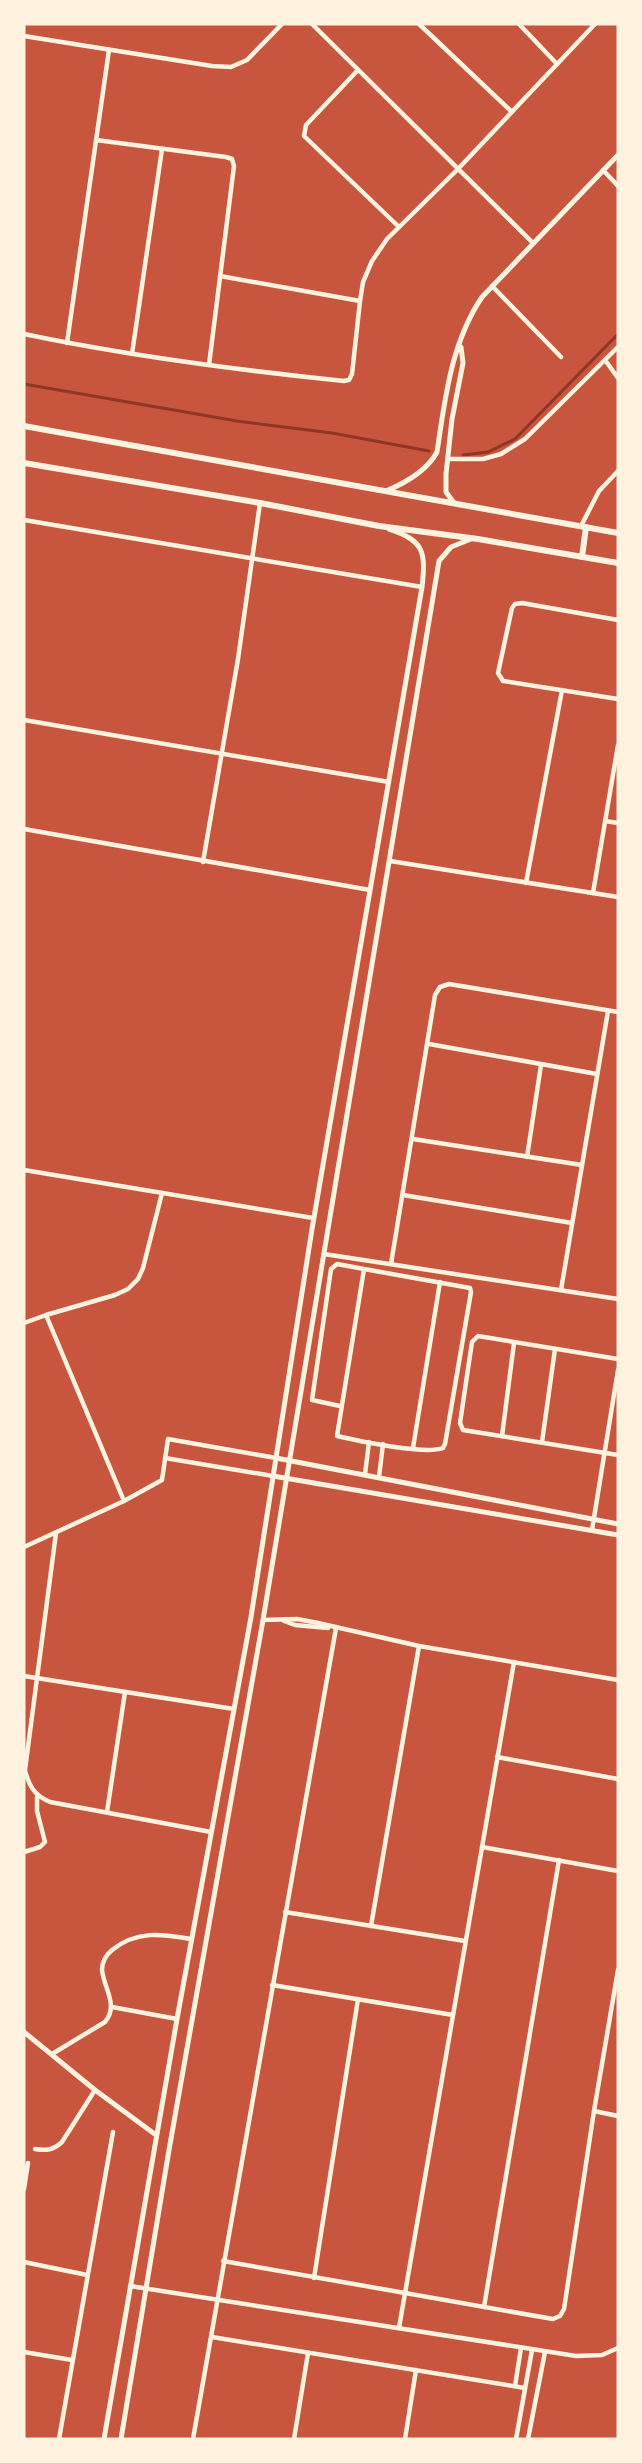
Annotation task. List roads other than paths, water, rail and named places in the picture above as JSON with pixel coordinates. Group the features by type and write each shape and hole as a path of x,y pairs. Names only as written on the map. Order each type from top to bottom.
{"main road":[{"path":"24,426 618,533"},
{"path":"24,463 260,503 379,526 478,539 618,563"},
{"path":"582,557 583,526"}],"street":[{"path":"24,36 212,66 231,67 247,60 282,24"},
{"path":"312,24 533,243"},
{"path":"420,24 512,112"},
{"path":"519,24 557,64"},
{"path":"24,334 132,354 209,365 349,380 352,374 363,282 372,261 399,227 457,170 595,24"},
{"path":"67,343 109,50"},
{"path":"358,70 306,125 304,136 399,227"},
{"path":"96,140 232,159 234,165 209,365"},
{"path":"132,354 162,149"},
{"path":"386,491 414,476 433,459 437,452 453,360 469,318 492,286 618,155"},
{"path":"603,170 618,186"},
{"path":"220,276 360,301"},
{"path":"492,286 561,357"},
{"path":"454,503 447,492 448,459 463,363 460,345"},
{"path":"448,459 483,459 501,454 525,439 618,347"},
{"path":"605,360 618,378"},
{"path":"583,526 599,491 618,471"},
{"path":"203,862 260,503"},
{"path":"24,520 422,587"},
{"path":"104,2439 156,2134 234,1709 314,1218 422,587 425,564 421,548 414,539 379,526"},
{"path":"121,2439 263,1620 440,561 451,547 469,539 478,539"},
{"path":"618,620 522,603 515,604 512,608 498,673 499,678 503,681 618,699"},
{"path":"526,882 562,690"},
{"path":"24,720 389,782"},
{"path":"593,893 618,745"},
{"path":"605,821 618,823"},
{"path":"24,829 370,890"},
{"path":"390,861 618,897"},
{"path":"391,1264 429,1044 435,995 440,987 448,984 618,1012"},
{"path":"561,1290 608,1011"},
{"path":"429,1044 597,1074"},
{"path":"527,1157 542,1065"},
{"path":"413,1138 582,1165"},
{"path":"24,1170 314,1218"},
{"path":"24,1323 128,1289 143,1268 162,1192"},
{"path":"403,1195 572,1223"},
{"path":"324,1254 618,1299"},
{"path":"340,1406 312,1400 331,1269 337,1264 466,1286 471,1292 443,1448 436,1450 413,1448 337,1436 340,1406 364,1269"},
{"path":"413,1448 440,1282"},
{"path":"46,1315 124,1501"},
{"path":"618,1359 478,1336 474,1338 460,1423 464,1430 618,1455"},
{"path":"502,1436 514,1343"},
{"path":"542,1442 555,1349"},
{"path":"592,1530 604,1453 616,1397 618,1370"},
{"path":"24,1547 124,1501 162,1480 168,1439 365,1474 618,1524"},
{"path":"365,1474 369,1442"},
{"path":"379,1477 383,1444"},
{"path":"165,1458 618,1534"},
{"path":"24,1851 40,1847 45,1842 37,1811 37,1797 24,1769 56,1533"},
{"path":"263,1620 297,1619 420,1646 618,1680"},
{"path":"193,2439 333,1628"},
{"path":"371,1926 420,1646"},
{"path":"399,2328 514,1662"},
{"path":"24,1676 234,1709"},
{"path":"107,1812 125,1692"},
{"path":"497,1757 618,1779"},
{"path":"37,1797 50,1802 211,1832"},
{"path":"482,1846 618,1871"},
{"path":"484,2307 559,1860"},
{"path":"285,1911 465,1941"},
{"path":"52,2054 105,2022 111,2015 112,2007 102,1970 107,1954 132,1938 147,1934 191,1939"},
{"path":"223,2261 553,2319 560,2316 564,2309 618,1970"},
{"path":"272,1985 453,2015"},
{"path":"314,2278 358,1999"},
{"path":"112,2007 177,2019"},
{"path":"24,2032 95,2090 156,2134"},
{"path":"36,2149 45,2151 55,2148 62,2142 95,2090"},
{"path":"594,2112 618,2116"},
{"path":"59,2439 113,2132"},
{"path":"24,2189 28,2163"},
{"path":"24,2262 87,2275"},
{"path":"130,2286 576,2356 602,2355 618,2348"},
{"path":"212,2337 525,2388"},
{"path":"515,2386 521,2348"},
{"path":"516,2439 532,2350"},
{"path":"24,2352 72,2361"},
{"path":"528,2439 545,2352"},
{"path":"294,2439 308,2353"},
{"path":"405,2439 416,2370"}],"waterway":[{"path":"463,455 488,452 515,439 618,334"},
{"path":"24,384 237,421 332,433 429,451"}]}
